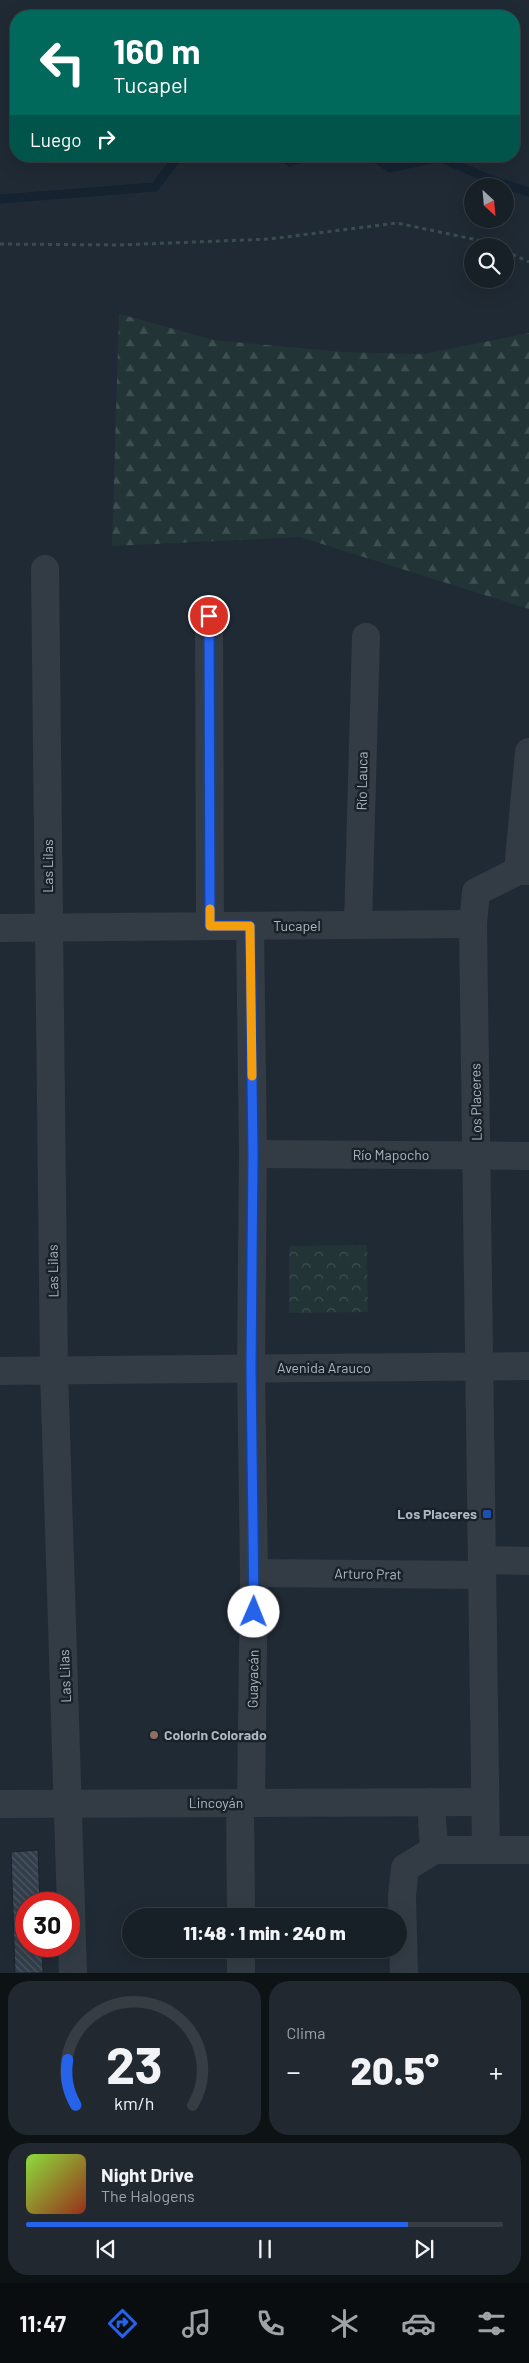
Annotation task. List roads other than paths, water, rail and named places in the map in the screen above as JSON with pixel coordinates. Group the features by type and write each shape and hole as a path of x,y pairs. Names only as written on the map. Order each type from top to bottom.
{"street":[{"name":"Las Lilas","path":"45,569 54,1370 73,1973"},
{"path":"209,616 210,926"},
{"name":"Río Lauca","path":"358,925 366,637"},
{"path":"473,924 476,892 524,872 529,752"},
{"name":"Tucapel","path":"0,928 473,924"},
{"name":"Los Placeres","path":"473,924 486,1850"},
{"name":"Guayacán","path":"241,1908 254,1573 251,1368 253,1154 250,926"},
{"name":"Río Mapocho","path":"253,1154 529,1156"},
{"name":"Avenida Arauco","path":"0,1371 529,1366"},
{"name":"Arturo Prat","path":"254,1573 482,1568 529,1561"},
{"path":"431,1802 434,1850"},
{"name":"Lincoyán","path":"0,1804 485,1802"},
{"path":"404,1973 402,1896 406,1868 434,1850 529,1850"},
{"path":"241,1958 241,1973"}],"waterway":[{"path":"0,199 155,187 174,162"},
{"path":"382,162 390,168 417,162"},
{"path":"450,162 494,181 529,192"}],"place":[{"name":"Los Placeres","path":"487,1514"},
{"name":"Colorin Colorado","path":"154,1735"}]}
